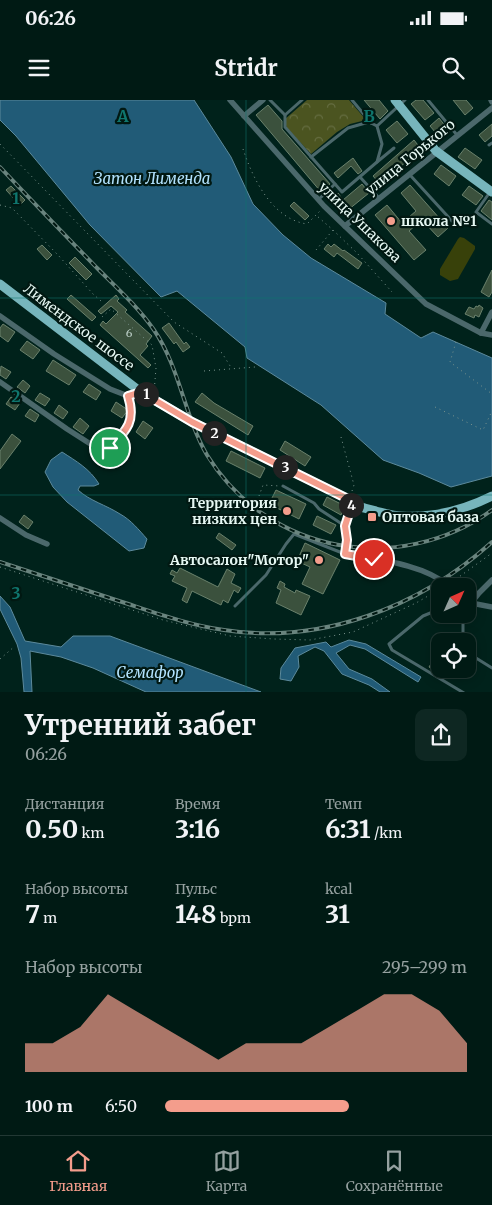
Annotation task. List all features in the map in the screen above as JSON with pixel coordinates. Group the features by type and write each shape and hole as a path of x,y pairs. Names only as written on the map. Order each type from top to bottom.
{"main road":[{"path":"400,102 436,151 492,192"},
{"name":"Лимендское шоссе","path":"0,284 141,392 192,422 350,501 371,510 401,516 425,516 456,511 492,496"}],"street":[{"name":"улица Ушакова","path":"230,100 318,200 426,304 481,333 492,335"},
{"path":"244,116 263,100"},
{"name":"улица Горького","path":"344,226 492,108"},
{"path":"481,333 492,312"},
{"name":"Лимендское шоссе","path":"0,316 54,354 110,389 128,396"},
{"path":"0,382 103,452"},
{"path":"128,396 141,392"},
{"path":"0,518 26,535 47,544"},
{"path":"345,554 381,560 423,571 438,578"},
{"path":"476,595 492,580"},
{"path":"476,604 492,607"}],"lane":[{"path":"270,100 285,115 285,126 342,192 394,148"},
{"path":"285,115 302,100"},
{"path":"352,100 371,123 377,126 382,144 377,162"},
{"path":"428,100 457,135"},
{"path":"377,126 400,102"},
{"path":"311,157 348,128 358,124 371,123"},
{"path":"409,174 452,220"},
{"path":"360,177 380,198"},
{"path":"318,200 335,184"},
{"path":"492,192 476,212 492,224"},
{"path":"103,452 127,428 133,414 128,396"},
{"path":"283,486 314,502 319,509 345,526"},
{"path":"235,606 266,575 294,534 345,554 347,540 345,526 350,501"},
{"path":"431,613 423,616 389,644 392,650 464,692"},
{"path":"476,658 492,668"}],"path":[{"path":"0,144 174,322 222,353 232,369"},
{"path":"243,149 261,192 284,216 306,224 317,216 324,206"},
{"path":"0,205 12,208 101,301"},
{"path":"317,216 357,252 392,292"},
{"path":"316,250 333,230"},
{"path":"102,317 111,309 152,345 156,368 154,398"},
{"path":"456,342 450,362 492,394"},
{"path":"204,371 255,367"},
{"path":"436,407 483,430 492,411"},
{"path":"340,437 354,485 350,501"},
{"path":"259,496 263,484 283,486"},
{"path":"459,578 492,553"},
{"path":"0,567 163,620 230,636 274,639 310,640 353,632 416,603 431,594"},
{"path":"0,659 15,646"}],"green space":[{"path":"307,100 349,100 366,120 350,124 337,132 311,154 287,128 284,120"},
{"path":"460,237 475,246 475,249 458,279 450,281 440,275 440,269"}],"water":[{"name":"Затон Лименда","path":"0,100 194,100 231,157 253,204 283,235 311,258 386,303 385,314 421,338 433,332 492,358 492,476 451,487 383,460 321,405 247,358 245,347 177,291 161,297 90,225 16,136 0,120"},
{"path":"62,452 87,470 99,484 80,486 78,490 124,516 131,522 147,539 144,548 129,551 67,502 53,487 45,472 51,460"},
{"name":"Семафор","path":"0,596 10,607 25,641 61,647 73,636 110,636 261,692 146,692 93,668 61,657 30,651 32,692 24,692 21,658 17,644 0,609"},
{"path":"349,640 366,644 421,677 418,682 365,649 350,645 336,653 349,669 372,679 390,692 380,692 369,685 342,674 324,651 315,647 298,656 299,667 291,681 280,679 281,668 295,648 326,642 331,647"}],"building":[{"path":"364,100 379,100 388,111 380,119"},
{"path":"416,100 423,100 434,113 425,120 411,104"},
{"path":"453,100 466,100 473,108 465,115"},
{"path":"268,105 282,121 282,129 330,184 321,192 256,115"},
{"path":"439,118 450,132 441,139 430,126"},
{"path":"397,121 408,134 397,143 386,130"},
{"path":"492,124 492,136 485,142 479,135"},
{"path":"414,140 421,149 380,184 373,176"},
{"path":"465,148 482,160 475,169 458,157"},
{"path":"353,158 362,171 358,174 351,166 338,178 334,173"},
{"path":"441,165 456,176 449,186 434,174"},
{"path":"362,184 369,193 343,214 331,200 338,193 343,200"},
{"name":"школа №1","path":"410,185 448,228 438,237 422,220 409,231 426,250 414,260 375,215 387,205 402,223 416,211 401,193"},
{"path":"11,186 25,200 20,205 6,190"},
{"path":"469,186 483,196 476,205 462,195"},
{"path":"489,200 492,202 492,220 481,211"},
{"path":"294,202 309,216 305,220 290,206"},
{"path":"328,244 331,247 334,244 362,263 358,269 337,253 334,257 324,249"},
{"path":"42,245 52,255 47,260 37,249"},
{"path":"75,257 92,274 86,280 69,263"},
{"path":"492,270 492,292 489,297 481,292"},
{"path":"71,295 96,317 92,321 67,299"},
{"path":"116,295 119,299 117,301 127,310 125,312 152,336 146,344 148,346 140,355 151,365 148,368 100,325 103,321 106,324 118,312 111,306 101,314 98,311"},
{"path":"479,305 483,308 479,317 475,315 474,318 465,314 469,307 474,309"},
{"path":"169,323 184,344 186,342 190,347 183,352 176,342 174,344 162,328"},
{"path":"3,324 15,332 8,342 0,336 0,328"},
{"path":"27,341 40,350 33,359 20,350"},
{"path":"53,360 76,375 69,385 46,371"},
{"path":"1,366 11,372 6,379 0,375"},
{"path":"23,380 30,386 25,393 17,387"},
{"path":"89,384 101,392 96,400 83,392"},
{"path":"40,393 50,399 45,406 35,400"},
{"path":"202,393 214,403 253,426 248,435 195,402"},
{"path":"11,397 20,403 15,410 6,404"},
{"path":"116,402 128,410 122,418 111,411"},
{"path":"59,405 68,412 63,419 54,413"},
{"path":"30,409 39,415 35,422 25,416"},
{"path":"80,418 89,426 83,434 73,427"},
{"path":"143,421 153,428 145,439 136,432"},
{"path":"99,432 107,438 103,445 94,440"},
{"path":"12,434 21,441 0,469 0,451"},
{"path":"285,441 311,457 305,466 280,450"},
{"path":"231,451 265,468 260,478 226,461"},
{"path":"276,490 306,504 299,519 269,504"},
{"path":"327,497 345,506 341,515 323,505"},
{"path":"24,515 33,522 28,529 19,522"},
{"path":"317,516 336,525 331,534 313,525"},
{"path":"219,533 236,545 232,550 216,538"},
{"name":"Автосалон\"Мотор\"","path":"305,543 340,560 323,594 302,584 310,567 297,561"},
{"path":"180,568 218,587 227,569 235,574 231,583 241,588 238,593 234,590 228,603 223,600 221,605 192,591 187,603 182,600 187,588 172,581 175,576 170,574 172,570 177,573"},
{"path":"280,581 285,584 284,587 295,593 296,590 310,596 301,615 276,603 281,590 277,588"}],"railway":[{"path":"0,167 148,322 170,360 199,440 207,455 233,489 264,515 299,534 338,545 377,548 417,544 456,531 492,510"},
{"path":"0,562 197,625 224,630 260,633 297,632 332,626 367,616 401,602 433,585 464,565 492,542"}],"place":[{"name":"школа №1","path":"391,221"},
{"name":"Территория низких цен","path":"287,511"},
{"name":"Оптовая база","path":"372,517"},
{"name":"Автосалон\"Мотор\"","path":"319,560"}],"route":[{"path":"110,448 127,428 133,414 128,396 141,392 192,422 348,499 352,504 345,526 347,540 345,554 374,559"}]}
